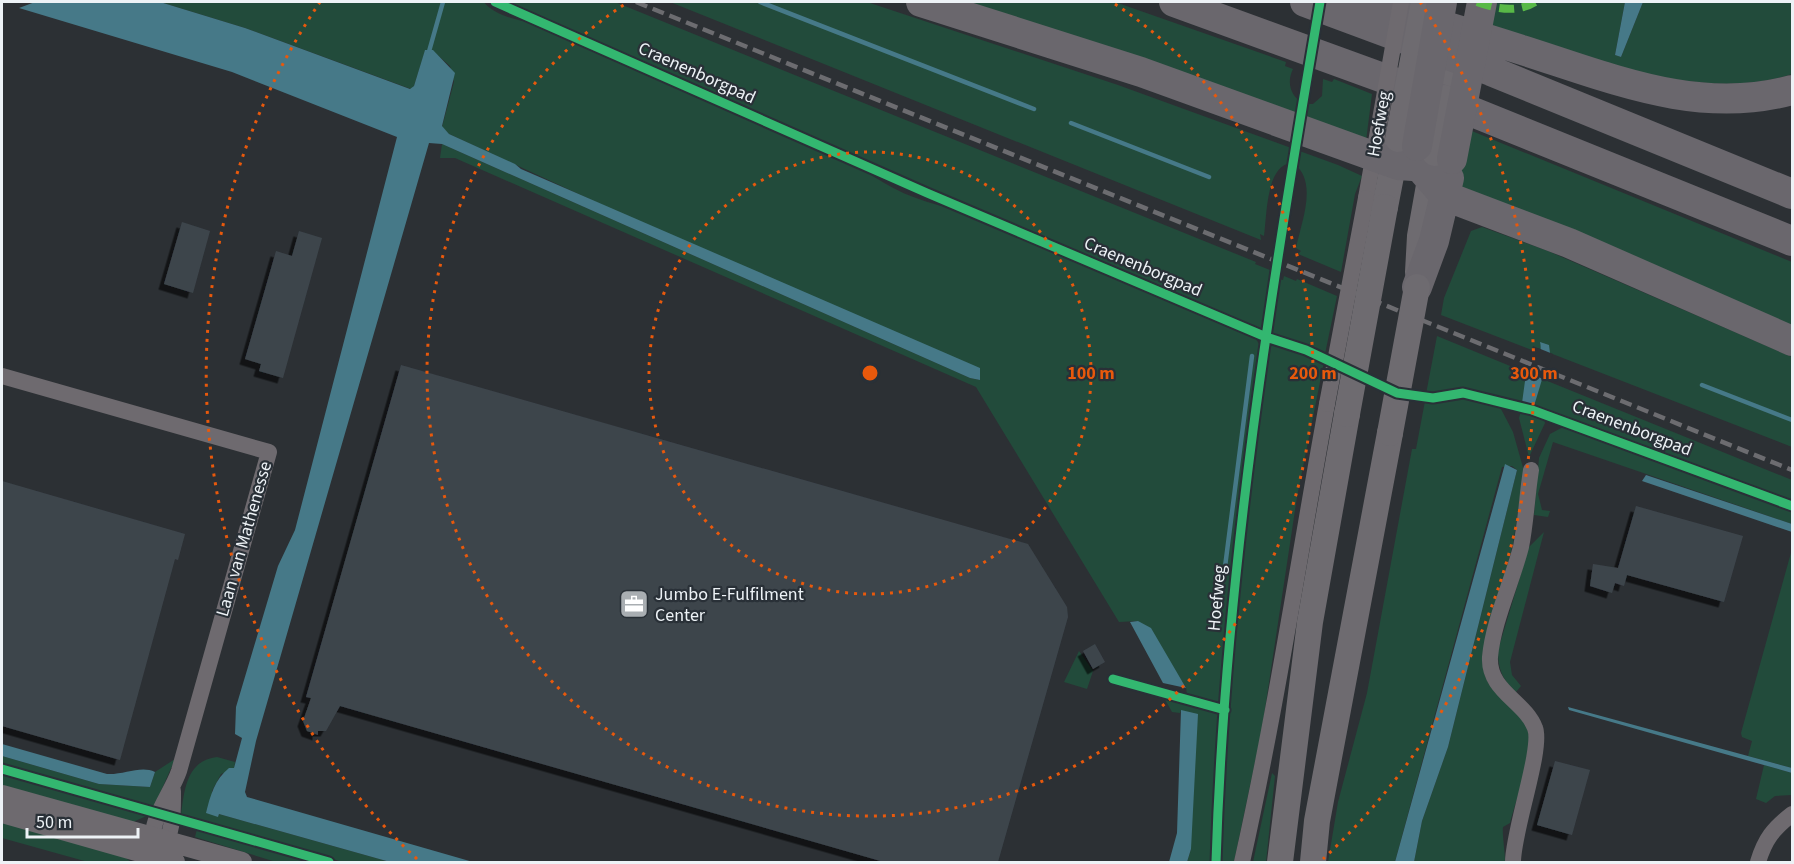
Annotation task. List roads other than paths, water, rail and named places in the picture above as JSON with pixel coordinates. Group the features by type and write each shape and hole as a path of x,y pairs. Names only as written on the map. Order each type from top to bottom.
{"highway":[{"path":"921,2 1416,159 1481,209 1569,243 1792,341"},
{"path":"1174,2 1438,98 1792,241"},
{"path":"1305,2 1491,71 1792,194"},
{"path":"1365,2 1523,50 1595,76 1663,93 1732,99 1770,96 1792,90"},
{"path":"1417,287 1436,227 1416,159 1442,2"},
{"path":"1416,159 1482,2"},
{"path":"1436,227 1481,209"}],"main road":[{"name":"Hoefweg","path":"1416,159 1401,62 1424,2"},
{"name":"Hoefweg","path":"1280,862 1337,409 1376,203 1416,159 1451,81 1467,2"},
{"path":"1313,862 1317,821 1417,287"}],"street":[{"path":"1401,2 1401,62"},
{"name":"Laan van Mathenesse","path":"2,376 269,452 173,790 173,818 161,852"},
{"name":"Hoefweg","path":"1242,862 1273,717 1298,558 1337,409"},
{"path":"1513,862 1516,828 1537,745 1536,730 1531,719 1494,679 1490,659 1521,545 1531,470"},
{"path":"2,795 161,852"},
{"path":"2,813 161,852 242,862"},
{"path":"1758,862 1765,840 1774,828 1792,814"}],"water":[{"path":"35,2 160,2 245,28 410,89 414,86 425,50 433,50 455,73 442,126 449,134 515,164 521,169 980,368 980,380 970,378 442,144 429,143 256,741 245,792 247,797 473,862 390,862 219,814 218,817 206,813 211,794 217,783 224,772 229,768 234,768 242,738 235,734 236,707 278,566 295,530 397,137 232,72 19,8"},
{"path":"1625,2 1643,2 1621,57 1615,55"},
{"path":"1540,342 1549,345 1550,353 1534,406 1522,403 1525,381 1535,368 1541,347"},
{"path":"1505,464 1517,470 1448,747 1422,821 1414,862 1395,862"},
{"path":"1646,475 1792,524 1792,532 1642,481"},
{"path":"1138,621 1151,628 1186,688 1163,683 1130,622"},
{"path":"1568,707 1792,768 1792,773 1569,710"},
{"path":"1181,710 1198,714 1191,849 1187,862 1169,862 1177,833"},
{"path":"2,744 107,774 138,770 155,772 150,787 99,784 2,756"}],"waterway":[{"path":"428,55 443,2"},
{"path":"760,2 1034,109"},
{"path":"1071,123 1209,177"},
{"path":"1225,567 1252,356"},
{"path":"1702,385 1792,420"}],"railway":[{"path":"636,2 1792,470"}],"place":[{"name":"Jumbo E-Fulfilment Center","path":"634,604"}]}
